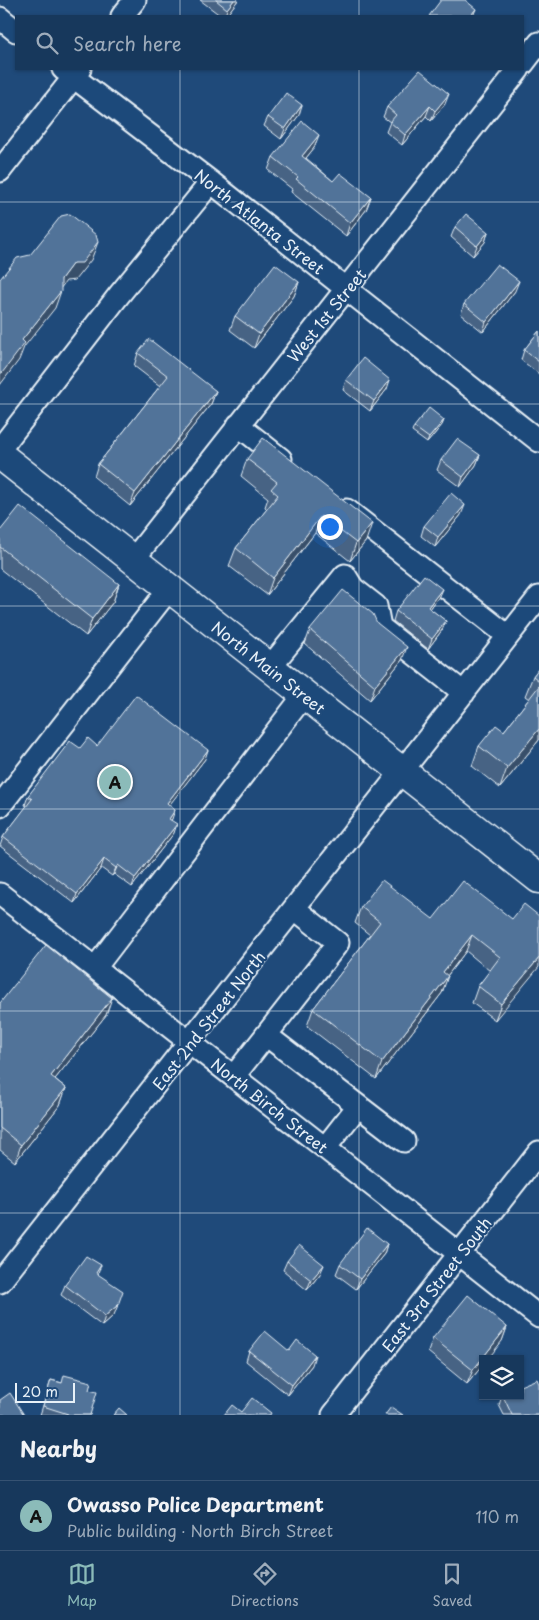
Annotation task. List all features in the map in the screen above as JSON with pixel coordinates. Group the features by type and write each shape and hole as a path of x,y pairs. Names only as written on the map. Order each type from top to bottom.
{"main road":[{"name":"North Main Street","path":"0,455 270,668 538,875"}],"street":[{"path":"123,15 135,0"},
{"path":"0,18 15,30"},
{"path":"524,63 539,43"},
{"name":"West 1st Street","path":"133,560 518,70"},
{"path":"0,171 72,71"},
{"name":"North Atlanta Street","path":"72,71 539,441"},
{"path":"0,449 119,295 210,182"},
{"path":"238,426 297,472"},
{"path":"334,501 508,636"},
{"path":"270,668 345,575 353,588 376,606 380,626 464,694"},
{"path":"0,806 169,589"},
{"name":"East 2nd Street North","path":"6,1275 539,597"},
{"path":"95,968 304,694"},
{"name":"North Birch Street","path":"0,894 326,1148 539,1318"},
{"path":"234,1076 338,943 295,909"},
{"path":"266,1035 404,1141"},
{"path":"326,1148 358,1106"},
{"name":"East 3rd Street South","path":"333,1415 539,1152"}],"building":[{"path":"216,0 234,0 227,9"},
{"path":"441,0 465,0 476,9 471,15 430,15"},
{"path":"420,70 449,94 435,111 430,106 405,135 390,122 396,115 387,107"},
{"path":"286,93 302,105 285,129 268,117"},
{"path":"302,121 319,135 302,156 333,181 340,173 371,197 350,223 296,179 298,177 273,157"},
{"path":"70,214 96,235 98,242 82,263 73,263 61,279 61,291 22,340 25,343 2,373 0,373 0,279 17,258 30,255 61,216"},
{"path":"466,214 488,232 477,246 455,227"},
{"path":"275,264 299,282 259,334 235,316"},
{"path":"497,264 519,281 486,322 464,304"},
{"path":"539,331 539,362 524,350"},
{"path":"149,339 216,391 135,493 98,464 168,376 138,353"},
{"path":"363,358 390,380 374,401 346,380"},
{"path":"429,408 444,420 429,438 414,427"},
{"path":"263,438 372,523 356,543 321,516 273,578 236,548 278,495 271,489 277,482 247,459"},
{"path":"457,439 480,455 463,477 441,460"},
{"path":"451,493 465,505 438,537 424,526"},
{"path":"20,506 119,584 92,619 0,547 0,531"},
{"path":"424,575 442,589 428,607 446,621 432,639 396,611"},
{"path":"343,590 373,614 377,623 407,647 375,686 310,630"},
{"path":"539,668 539,681 533,676"},
{"path":"539,686 539,729 507,768 479,746 496,725 504,731"},
{"path":"136,695 208,750 167,803 175,810 169,819 177,824 135,878 118,865 116,868 104,859 77,894 3,837 32,799 28,796 70,741 80,748 88,738 97,746"},
{"path":"382,880 433,919 463,881 512,919 524,904 539,916 539,958 501,1004 478,986 500,957 472,935 443,972 448,976 382,1062 313,1009 380,922 361,907"},
{"path":"46,945 112,998 51,1076 66,1088 21,1145 0,1128 0,1003"},
{"path":"367,1228 387,1244 360,1279 340,1264"},
{"path":"299,1245 324,1265 311,1280 287,1261"},
{"path":"86,1256 101,1265 96,1273 123,1291 118,1305 105,1316 65,1285"},
{"path":"468,1295 507,1327 485,1355 479,1355 479,1362 473,1370 433,1338"},
{"path":"265,1331 289,1351 297,1340 315,1355 292,1385 249,1351"},
{"path":"64,1375 91,1382 89,1390 97,1392 90,1415 68,1415 43,1406 51,1380 62,1383"},
{"path":"537,1379 539,1384 539,1415 512,1415 505,1400 524,1400 524,1384"},
{"path":"10,1393 24,1415 0,1415 0,1400"},
{"path":"252,1398 271,1413 270,1415 224,1415 232,1405 241,1412"},
{"path":"391,1407 403,1415 385,1415"},
{"path":"119,1408 127,1415 113,1415"}],"place":[{"name":"Owasso Police Department","path":"115,782"}]}
